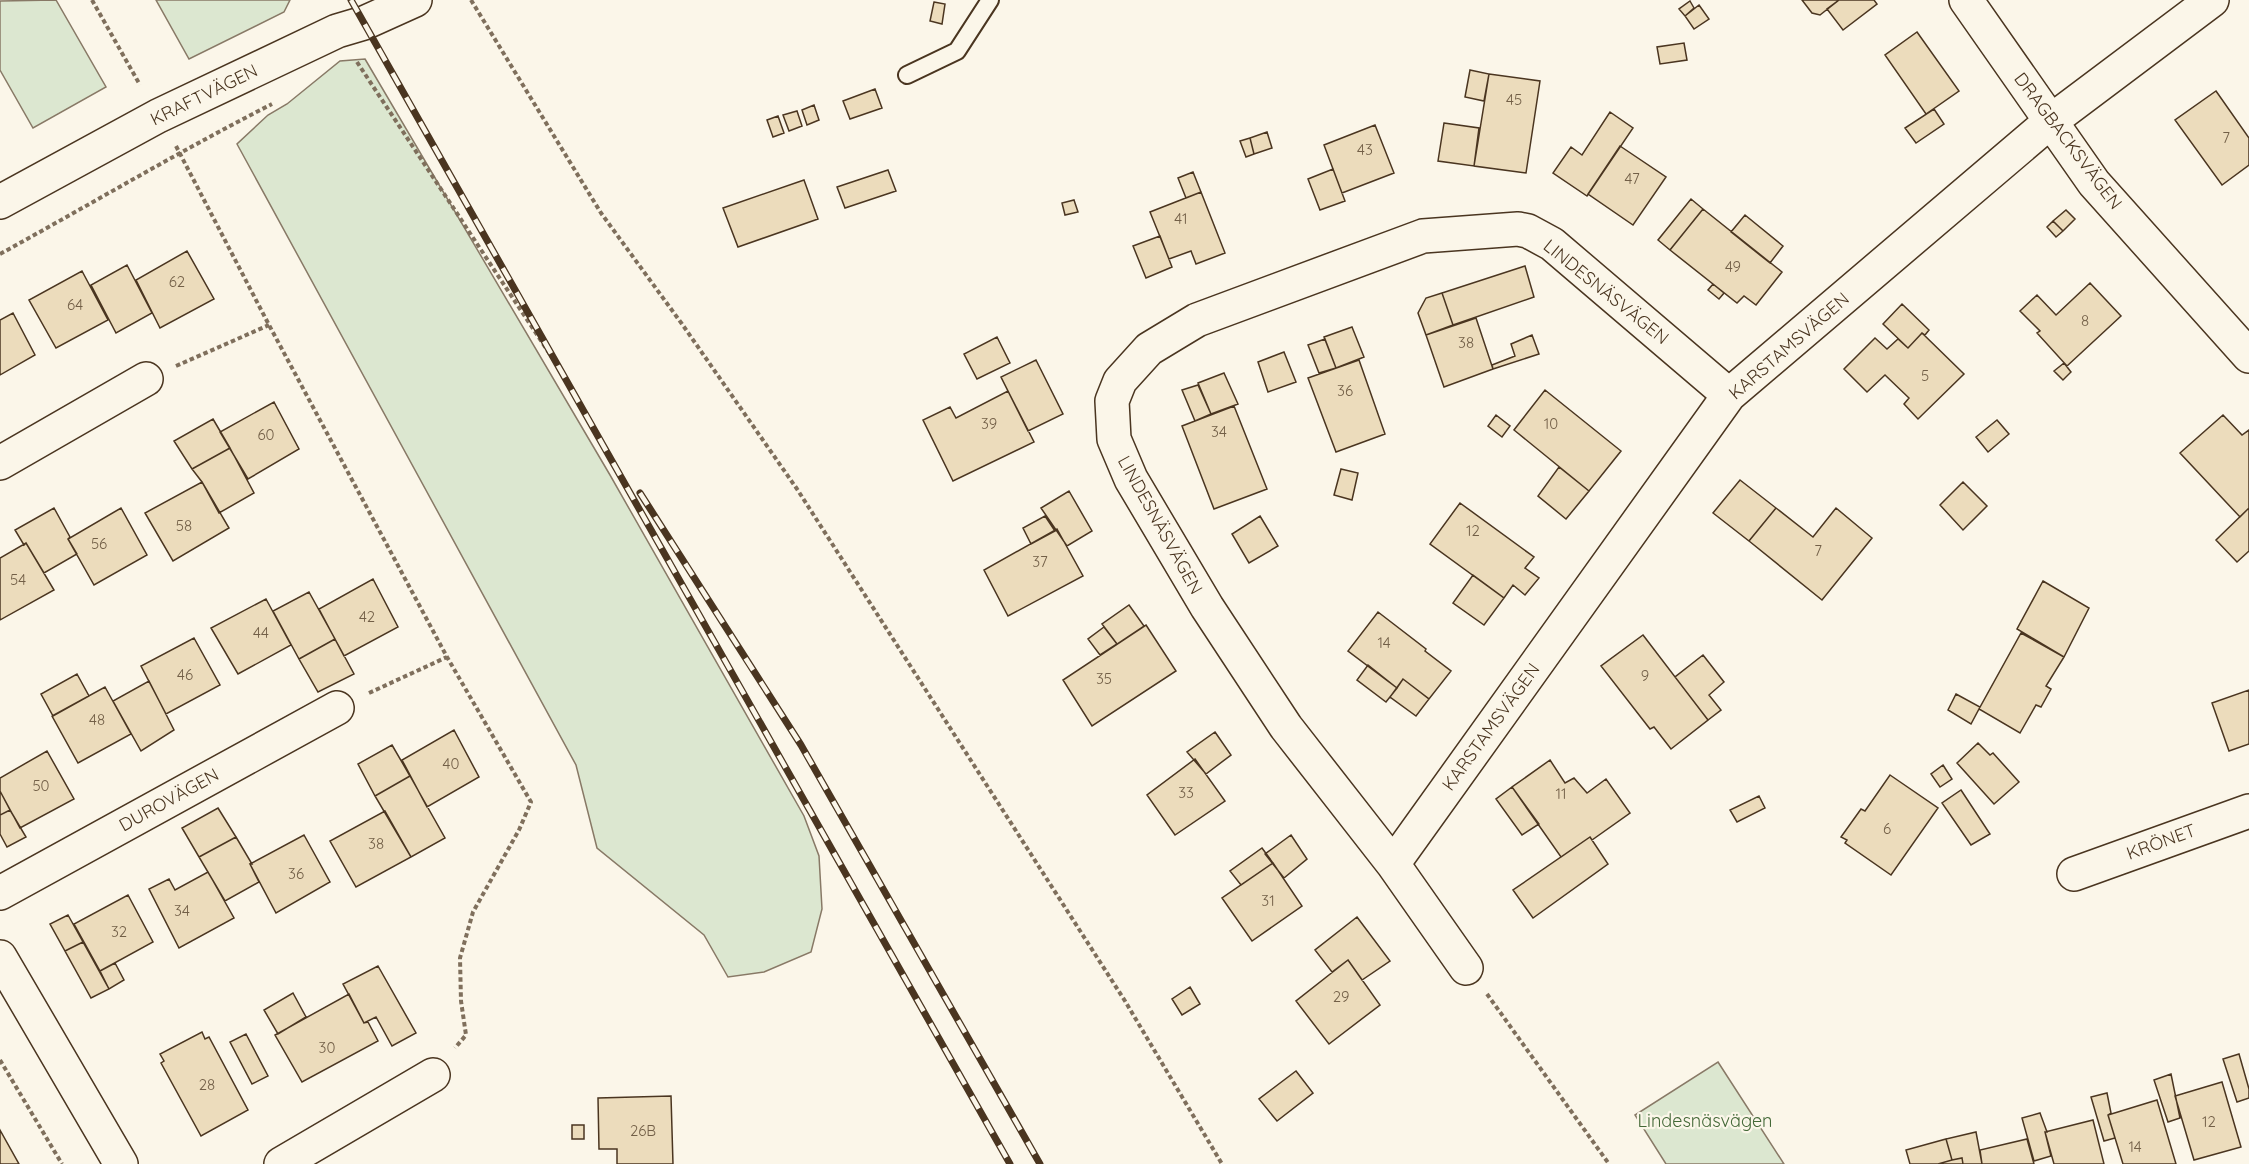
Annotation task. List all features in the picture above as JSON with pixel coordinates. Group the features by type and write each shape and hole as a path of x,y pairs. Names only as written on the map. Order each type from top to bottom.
{"street":[{"name":"KRAFTVÄGEN","path":"0,202 158,116 337,31 364,23 415,0"},
{"name":"DRAGBACKSVÄGEN","path":"1966,0 2094,183 2249,356"},
{"name":"KARSTAMSVÄGEN","path":"1393,864 1729,395 2050,121 2212,0"},
{"name":"LINDESNÄSVÄGEN","path":"1466,968 1393,864 1280,717 1207,608 1131,479 1114,439 1112,401 1120,381 1149,350 1197,320 1423,236 1518,229 1528,231 1552,244 1729,395"},
{"path":"0,463 146,379"},
{"name":"DUROVÄGEN","path":"0,892 338,708"},
{"name":"KRÖNET","path":"2074,874 2249,811"},
{"path":"0,957 121,1164"},
{"path":"281,1164 433,1075"}],"lane":[{"path":"907,75 957,51 990,0"}],"path":[{"path":"92,0 180,155 447,657 521,781 531,802 519,830 473,912 460,958 461,1001 466,1035 433,1075"},
{"path":"471,0 602,213 797,489 1125,1001 1222,1164"},
{"path":"337,31 563,374"},
{"path":"0,254 180,155 231,124 281,100"},
{"path":"146,379 269,325"},
{"path":"338,708 447,657"},
{"path":"1466,968 1508,1021 1609,1164"},
{"path":"0,1060 62,1164"}],"green space":[{"path":"56,0 106,87 33,128 0,70 0,1"},
{"path":"156,0 290,0 284,12 189,59"},
{"path":"365,59 610,475 804,816 819,856 822,909 811,952 764,972 728,977 704,935 597,848 576,765 237,144 268,115 287,104 340,61"},
{"name":"Lindesnäsvägen","path":"1718,1062 1784,1164 1666,1164 1635,1115"}],"building":[{"path":"1802,0 1839,0 1820,15 1812,13"},
{"path":"1839,0 1874,0 1877,4 1843,30 1827,9"},
{"path":"1690,1 1694,8 1685,16 1679,9"},
{"path":"934,2 945,4 942,24 930,21"},
{"path":"1699,5 1709,19 1694,29 1685,16"},
{"path":"1917,32 1959,91 1926,114 1885,55"},
{"path":"1684,43 1687,60 1660,64 1657,47"},
{"path":"1470,70 1489,74 1484,101 1465,97"},
{"path":"1489,74 1540,81 1526,173 1474,166"},
{"path":"875,89 882,108 850,119 843,101"},
{"path":"2216,91 2249,138 2249,165 2222,185 2175,120"},
{"path":"814,105 819,120 807,125 802,110"},
{"path":"1934,109 1944,124 1916,143 1905,128"},
{"path":"797,111 802,126 789,131 783,115"},
{"path":"1610,112 1633,128 1587,196 1553,173 1571,147 1582,155"},
{"path":"778,116 784,133 773,137 767,120"},
{"path":"1444,123 1479,128 1474,166 1438,161"},
{"path":"1375,125 1394,173 1342,193 1324,145"},
{"path":"1267,132 1272,148 1254,154 1250,138"},
{"path":"1250,138 1254,154 1246,157 1240,141"},
{"path":"1620,146 1666,177 1633,225 1588,194"},
{"path":"1333,169 1345,201 1320,210 1308,179"},
{"path":"888,170 896,191 845,208 837,187"},
{"path":"1193,172 1201,192 1186,198 1178,178"},
{"path":"804,180 818,219 738,247 723,208"},
{"path":"1201,192 1225,253 1196,264 1191,251 1169,259 1150,212"},
{"path":"1691,199 1703,209 1670,250 1658,240"},
{"path":"1074,200 1078,212 1065,215 1062,203"},
{"path":"1703,209 1782,272 1756,305 1744,296 1737,303 1670,250"},
{"path":"2066,210 2075,219 2063,231 2053,221"},
{"path":"1745,215 1783,246 1770,263 1731,232"},
{"path":"2053,221 2063,231 2056,237 2047,227"},
{"path":"1160,236 1172,267 1146,278 1133,246"},
{"path":"187,251 214,299 160,328 136,280"},
{"path":"127,265 152,313 116,333 91,285"},
{"path":"1525,266 1534,297 1453,325 1442,293"},
{"path":"82,271 108,320 56,348 29,300"},
{"path":"2090,283 2121,316 2067,366 2037,333 2040,331 2020,311 2037,295 2056,315"},
{"path":"1713,284 1724,293 1719,299 1708,290"},
{"path":"1442,293 1453,325 1426,335 1418,313 1426,298"},
{"path":"1902,304 1929,330 1925,335 1922,333 1908,348 1883,324"},
{"path":"13,313 35,355 0,375 0,320"},
{"path":"1476,318 1493,369 1444,387 1426,335"},
{"path":"1352,327 1364,357 1336,368 1324,337"},
{"path":"1922,333 1964,374 1918,419 1904,404 1909,398 1885,375 1867,392 1844,369 1875,338 1887,349 1898,339 1908,348"},
{"path":"1532,335 1539,354 1493,369 1492,365 1515,356 1511,344"},
{"path":"997,337 1010,363 977,379 964,354"},
{"path":"1325,339 1336,368 1319,373 1308,345"},
{"path":"1284,352 1296,382 1268,392 1258,362"},
{"path":"1036,360 1063,414 1028,431 1001,377"},
{"path":"1359,360 1385,434 1336,452 1308,378"},
{"path":"2064,363 2071,372 2063,380 2054,371"},
{"path":"1224,373 1238,404 1211,414 1198,383"},
{"path":"1198,385 1211,414 1195,421 1182,390"},
{"path":"1545,390 1621,451 1589,491 1514,430"},
{"path":"1008,391 1034,442 953,481 923,420 950,407 956,418"},
{"path":"274,402 299,449 248,479 220,432"},
{"path":"1234,406 1267,489 1214,509 1182,426"},
{"path":"1496,415 1510,426 1502,437 1488,426"},
{"path":"2223,415 2242,435 2249,430 2249,508 2240,517 2180,453"},
{"path":"213,419 230,448 192,469 174,441"},
{"path":"1997,420 2009,434 1988,452 1976,437"},
{"path":"230,448 254,493 219,513 192,469"},
{"path":"1559,467 1589,491 1566,519 1538,496"},
{"path":"1341,469 1358,473 1352,500 1334,495"},
{"path":"1740,480 1776,508 1749,541 1713,513"},
{"path":"202,482 229,528 173,561 145,513"},
{"path":"1963,482 1987,506 1963,530 1940,505"},
{"path":"1069,491 1092,531 1067,546 1041,508"},
{"path":"1460,503 1534,557 1525,568 1539,578 1525,595 1513,585 1504,598 1430,544"},
{"path":"54,508 77,554 44,573 26,543 24,545 15,530"},
{"path":"121,508 147,555 94,585 68,539"},
{"path":"1776,508 1813,537 1836,508 1872,538 1822,600 1749,541"},
{"path":"2249,508 2249,551 2237,562 2216,540"},
{"path":"1045,516 1055,531 1031,544 1023,528"},
{"path":"1260,516 1278,546 1249,563 1232,534"},
{"path":"1057,529 1083,576 1008,616 984,570"},
{"path":"26,543 54,590 0,620 0,558"},
{"path":"1473,575 1504,598 1484,625 1453,603"},
{"path":"373,579 398,627 344,656 319,609"},
{"path":"2043,581 2089,608 2064,657 2017,629"},
{"path":"309,592 335,639 299,659 273,611"},
{"path":"266,599 291,645 238,674 211,628"},
{"path":"1129,605 1144,626 1117,644 1102,624"},
{"path":"1378,612 1451,671 1429,699 1403,679 1397,688 1348,651"},
{"path":"1146,625 1176,671 1092,726 1063,680"},
{"path":"1104,627 1117,644 1100,655 1088,639"},
{"path":"2021,633 2064,657 2046,686 2051,689 2041,707 2036,705 2020,733 1979,709"},
{"path":"1643,635 1708,720 1671,749 1654,727 1650,729 1601,666"},
{"path":"194,638 220,685 166,714 141,666"},
{"path":"335,639 354,674 318,692 299,659"},
{"path":"1703,655 1724,682 1709,695 1721,710 1708,720 1675,677"},
{"path":"1368,665 1397,688 1386,702 1357,680"},
{"path":"77,674 89,696 53,716 41,694"},
{"path":"1403,679 1429,699 1416,716 1390,697"},
{"path":"149,681 174,730 141,751 113,701"},
{"path":"105,687 131,734 78,763 52,716"},
{"path":"2249,690 2249,744 2229,751 2212,703"},
{"path":"1956,694 1980,707 1971,724 1948,710"},
{"path":"454,730 479,777 427,807 402,760"},
{"path":"1215,732 1231,755 1206,774 1187,752"},
{"path":"1978,743 1990,755 1993,753 2019,782 1994,804 1957,763"},
{"path":"392,745 410,776 375,796 358,764"},
{"path":"47,751 74,799 20,828 0,791 0,778"},
{"path":"1195,759 1225,801 1175,835 1147,795"},
{"path":"1550,760 1565,783 1574,778 1587,793 1606,779 1630,813 1592,840 1590,837 1561,857 1512,787"},
{"path":"1943,765 1952,779 1940,787 1931,774"},
{"path":"1890,775 1938,808 1891,875 1845,843 1847,840 1841,837 1861,809 1865,811"},
{"path":"410,776 445,838 411,857 375,796"},
{"path":"1512,787 1539,824 1522,835 1496,799"},
{"path":"1961,790 1990,834 1971,845 1942,803"},
{"path":"0,791 10,810 0,815"},
{"path":"1759,796 1765,808 1737,822 1730,810"},
{"path":"218,808 236,837 199,857 182,828"},
{"path":"10,810 26,837 7,847 0,834 0,815"},
{"path":"385,811 411,857 356,887 330,841"},
{"path":"304,835 330,882 276,913 250,864"},
{"path":"1291,835 1307,859 1284,878 1265,854"},
{"path":"236,837 252,864 250,864 259,882 225,901 199,857"},
{"path":"1590,837 1608,864 1533,918 1513,890"},
{"path":"1262,848 1273,863 1241,885 1230,871"},
{"path":"1273,863 1302,906 1252,941 1222,898"},
{"path":"208,872 234,918 179,948 149,889 169,879 175,890"},
{"path":"128,895 153,942 100,971 74,924"},
{"path":"68,915 83,942 65,951 50,924"},
{"path":"1357,917 1390,961 1362,980 1348,960 1332,972 1315,950"},
{"path":"83,942 109,989 91,998 65,951"},
{"path":"1348,960 1380,1005 1329,1044 1296,1001"},
{"path":"115,963 124,980 109,989 100,971"},
{"path":"378,966 416,1033 392,1046 376,1017 364,1023 343,984"},
{"path":"1190,987 1200,1004 1182,1015 1172,999"},
{"path":"293,993 306,1017 278,1034 264,1010"},
{"path":"349,994 364,1023 368,1022 378,1041 302,1082 275,1035"},
{"path":"202,1032 205,1039 209,1037 248,1110 201,1136 161,1063 164,1061 160,1054"},
{"path":"246,1034 268,1076 252,1084 230,1042"},
{"path":"2239,1054 2249,1089 2249,1098 2237,1102 2223,1059"},
{"path":"1296,1071 1313,1093 1277,1121 1259,1099"},
{"path":"2171,1074 2180,1118 2168,1122 2154,1080"},
{"path":"2222,1082 2241,1147 2194,1160 2175,1096"},
{"path":"2107,1093 2111,1113 2108,1115 2115,1138 2104,1141 2091,1097"},
{"path":"671,1096 673,1164 617,1164 617,1149 599,1149 598,1098"},
{"path":"2157,1100 2176,1164 2123,1164 2108,1115"},
{"path":"2040,1113 2047,1132 2045,1132 2051,1156 2034,1161 2022,1118"},
{"path":"2093,1120 2104,1164 2054,1164 2045,1132"},
{"path":"572,1125 584,1125 584,1139 572,1139"},
{"path":"0,1130 19,1164 0,1164"},
{"path":"1976,1132 1982,1164 1963,1164 1962,1158 1952,1160 1946,1139"},
{"path":"1946,1139 1952,1160 1938,1164 1910,1164 1906,1150"},
{"path":"2027,1139 2034,1164 1982,1164 1980,1150"},
{"path":"1962,1158 1963,1164 1938,1164 1952,1160"}],"railway":[{"path":"351,0 1010,1164"},
{"path":"640,493 801,745 1040,1164"}]}
